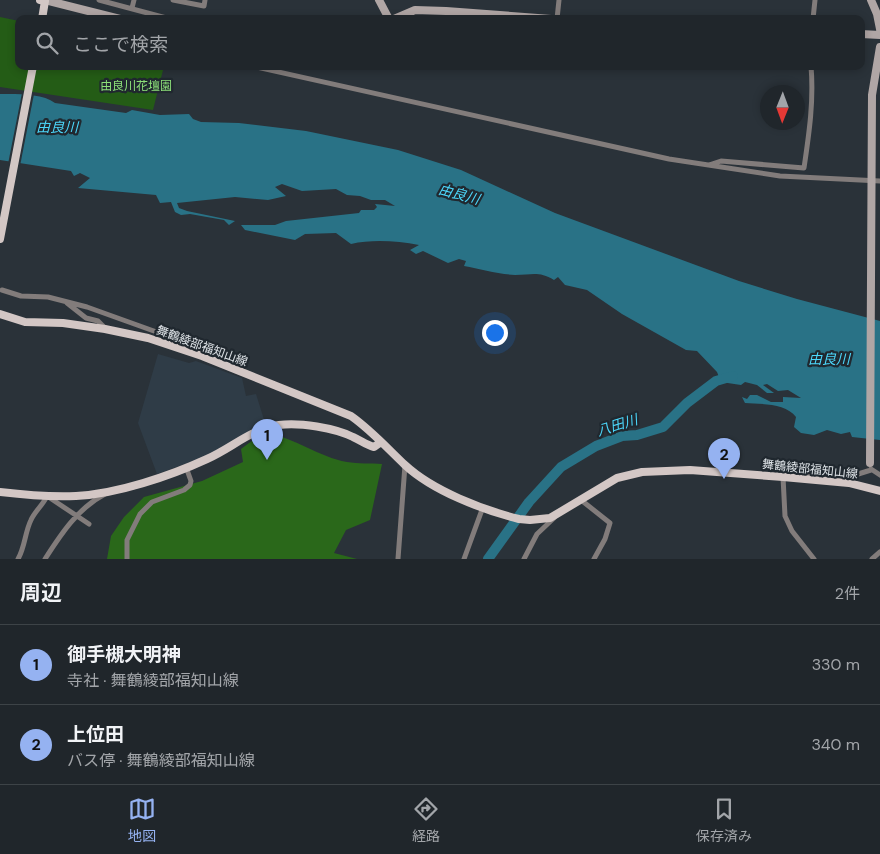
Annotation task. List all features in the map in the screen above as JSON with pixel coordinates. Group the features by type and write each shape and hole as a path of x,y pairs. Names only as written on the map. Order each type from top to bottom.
{"main road":[{"path":"43,0 46,15"},
{"path":"0,239 32,70"},
{"name":"舞鶴綾部福知山線","path":"0,314 25,322 63,323 105,329 148,338 202,356 351,416 367,427 405,465 424,480 448,493 520,519 530,520 553,516 617,478 642,472 690,470 783,476 849,482 880,491"},
{"path":"0,492 47,496 76,496 111,492 165,476 208,458 257,431 280,425 307,426 331,430 353,436 374,447 381,442"}],"street":[{"path":"43,0 104,15"},
{"path":"99,0 156,15"},
{"path":"132,8 134,0"},
{"path":"173,0 204,6 205,0"},
{"path":"379,0 387,15"},
{"path":"557,15 558,0"},
{"path":"813,15 815,0"},
{"path":"871,0 877,14 880,29"},
{"path":"403,15 415,10 498,15"},
{"path":"865,34 880,36"},
{"path":"870,467 872,95 880,47"},
{"path":"270,70 585,141 709,165 780,176 880,181"},
{"path":"709,165 721,161 804,168 812,112 811,70"},
{"path":"2,290 22,296 48,297 105,313 229,358"},
{"path":"64,301 86,318 98,321 105,329"},
{"path":"398,559 405,465"},
{"path":"127,559 127,540 140,514 152,502 184,490 190,485 191,481 186,467"},
{"path":"870,467 880,475"},
{"path":"814,559 792,531 785,516 783,476 788,472 855,475 870,467"},
{"path":"45,559 61,533 77,516 93,500 111,492"},
{"path":"18,559 23,550 31,518 44,504 47,496 90,524"},
{"path":"581,500 610,523 594,559"},
{"path":"464,559 483,507"},
{"path":"524,559 537,534 553,516"},
{"path":"872,559 880,552"}],"shaded area":[{"path":"158,354 189,363 196,361 242,378 246,396 256,394 266,426 210,455 157,474 138,423"}],"green space":[{"name":"由良川花壇園","path":"0,17 15,20 15,70 163,70 153,110 0,87"},
{"path":"267,433 277,435 337,460 351,463 382,464 370,520 346,530 334,553 357,559 107,559 111,536 124,517 144,497 202,481 243,462 241,449"}],"water":[{"name":"由良川","path":"0,94 43,97 55,103 126,113 132,110 160,115 189,114 193,119 201,122 239,123 306,131 398,150 461,170 555,213 739,281 880,321 880,440 852,437 850,432 841,434 827,430 814,435 801,433 794,427 796,417 792,412 773,405 745,403 742,397 747,399 750,395 757,395 771,402 783,402 783,397 801,398 788,390 778,391 767,384 763,385 774,393 767,393 757,385 745,382 741,385 721,382 717,372 697,351 686,350 622,314 587,290 565,285 558,277 554,280 540,274 515,275 496,273 464,266 466,261 459,259 448,263 423,251 416,254 410,250 419,245 376,241 351,244 336,233 305,234 295,240 245,230 241,225 275,225 286,221 359,213 361,210 374,210 377,207 375,204 395,206 385,200 371,200 360,196 347,195 336,189 302,191 282,184 275,187 286,196 268,200 235,197 177,203 179,208 187,211 235,221 229,225 224,220 190,214 181,215 175,212 171,202 160,203 156,195 78,188 90,178 80,173 74,176 71,171 0,160"}],"pier":[{"path":"22,93 34,94 20,166 8,164"}],"waterway":[{"name":"八田川","path":"488,559 529,502 561,467 596,446 622,436 637,435 663,427 687,403 716,381 733,376"}],"place":[{"name":"御手槻大明神","path":"267,460"},
{"name":"上位田","path":"724,479"}]}
